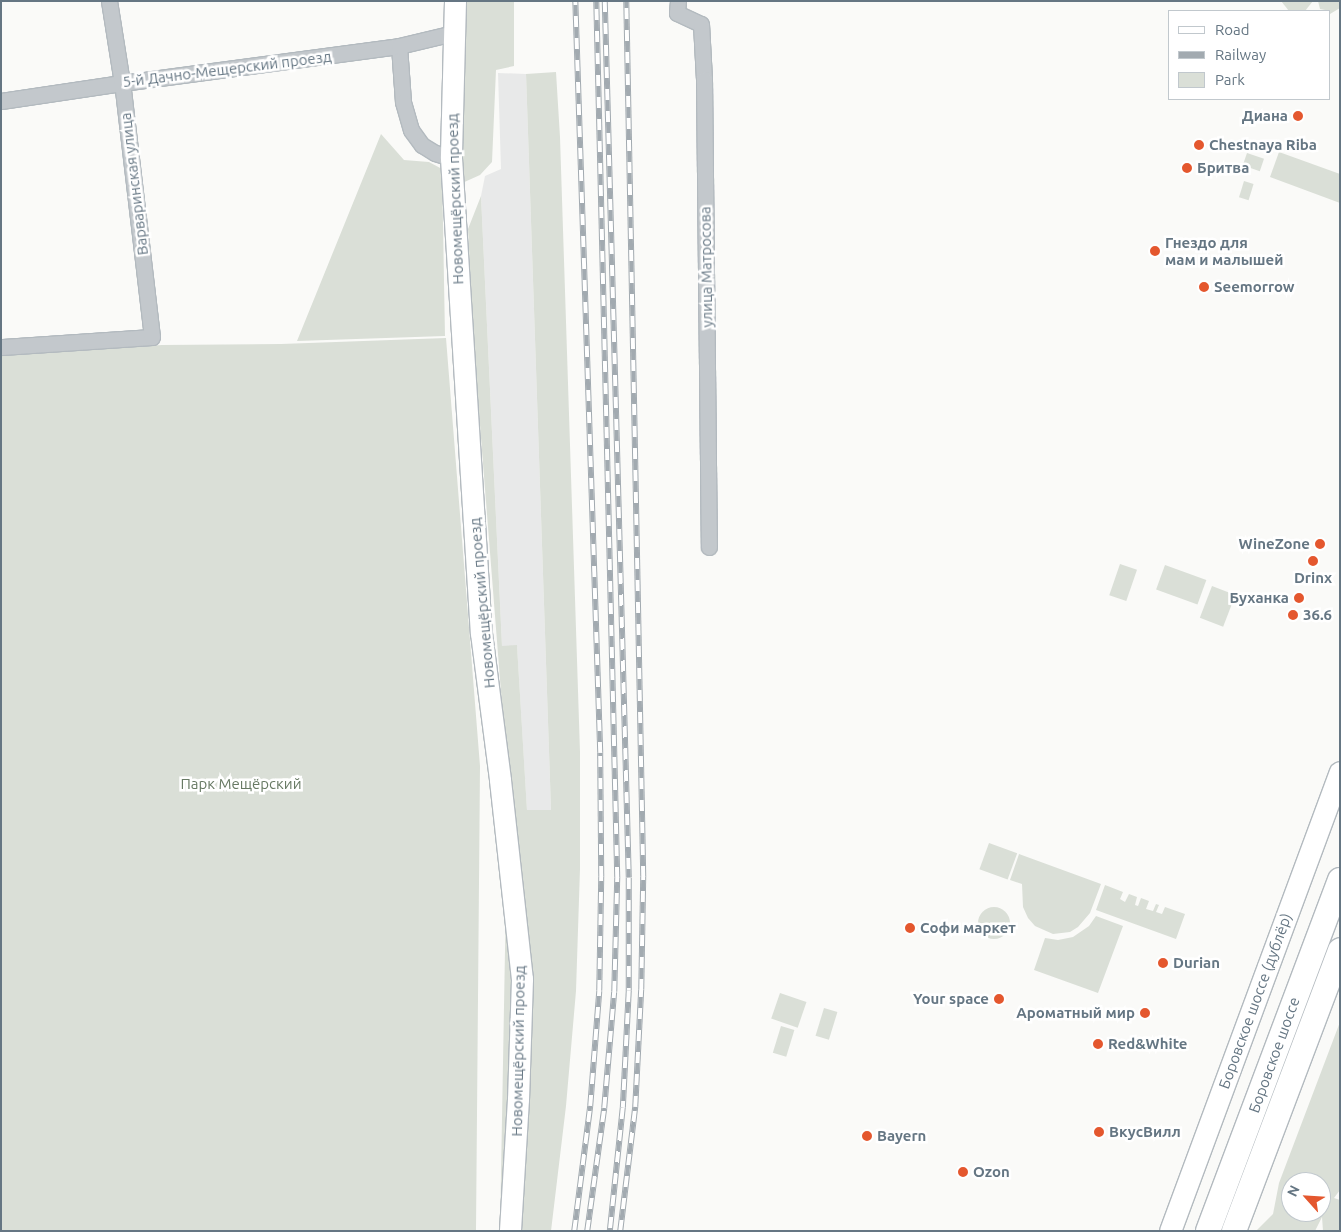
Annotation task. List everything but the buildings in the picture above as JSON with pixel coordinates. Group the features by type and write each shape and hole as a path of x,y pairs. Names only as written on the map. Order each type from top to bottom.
{"main road":[{"name":"Боровское шоссе","path":"1208,1231 1340,880"},
{"name":"Боровское шоссе","path":"1234,1231 1340,950"}],"street":[{"name":"Варваринская улица","path":"1,347 152,337 122,82 109,1"},
{"name":"Новомещёрский проезд","path":"455,1 451,158 481,633 500,780 522,979 518,1099 510,1231"},
{"name":"улица Матросова","path":"678,1 677,12 701,24 704,79 708,547"},
{"name":"5-й Дачно-Мещерский проезд","path":"1,101 122,82 399,46 453,33"},
{"path":"399,46 403,102 411,130 422,145 435,153 451,158"},
{"name":"Боровское шоссе (дублёр)","path":"1170,1231 1340,772"}],"shaded area":[{"path":"498,73 526,74 551,810 527,811 517,646 502,646 481,196 485,176 501,169"}],"green space":[{"path":"466,1 514,1 514,66 496,70 492,162 480,175 460,184"},
{"path":"1281,1 1313,1 1306,10 1288,10"},
{"path":"1318,1 1340,1 1340,8 1331,13 1331,10 1320,9"},
{"path":"556,72 560,137 580,752 580,869 576,991 566,1106 551,1231 500,1231 508,781 474,349 468,229 481,196 502,646 517,645 527,810 551,810 526,74"},
{"path":"381,134 404,160 429,162 442,169 445,336 297,341"},
{"path":"1279,152 1340,174 1340,203 1270,177"},
{"path":"1247,153 1264,159 1260,171 1243,165"},
{"path":"1244,181 1254,184 1249,200 1239,197"},
{"name":"Парк Мещёрский","path":"446,338 480,766 476,1231 1,1231 1,355 162,345 281,344"},
{"path":"1120,564 1137,570 1126,601 1109,595"},
{"path":"1165,565 1206,580 1197,604 1156,589"},
{"path":"1212,586 1235,595 1223,627 1200,618"},
{"path":"989,843 1017,853 1008,880 979,869"},
{"path":"1019,854 1101,884 1090,913 1078,927 1070,932 1053,934 1035,926 1028,918 1023,907 1022,884 1010,880"},
{"path":"1105,885 1123,892 1120,899 1125,902 1129,894 1137,897 1135,905 1138,906 1141,898 1149,901 1146,909 1153,911 1156,904 1159,905 1156,912 1162,914 1165,907 1185,914 1176,939 1096,910"},
{"path":"994,907 1006,911 1010,923 1006,935 994,939 982,935 978,923 982,911"},
{"path":"1096,916 1123,926 1098,993 1034,970 1045,938 1058,940 1073,937 1089,926"},
{"path":"780,993 806,1002 798,1028 771,1019"},
{"path":"824,1008 837,1012 829,1040 816,1036"},
{"path":"1340,1022 1340,1190 1334,1198 1340,1200 1340,1231 1323,1231 1322,1222 1331,1222 1331,1172 1283,1172"},
{"path":"781,1026 794,1030 786,1057 773,1053"},
{"path":"1281,1178 1281,1222 1320,1222 1315,1231 1256,1231 1273,1214"}],"railway":[{"path":"574,1231 590,1106 599,991 601,877 600,753 575,1"},
{"path":"587,1231 604,1108 614,992 617,878 596,1"},
{"path":"605,1 629,878 629,991 623,1108 610,1231"},
{"path":"620,1231 635,1107 641,990 643,877 626,1"}],"place":[{"name":"Диана","path":"1298,116"},
{"name":"Chestnaya Riba","path":"1199,145"},
{"name":"Бритва","path":"1187,168"},
{"name":"Гнездо для мам и малышей","path":"1155,251"},
{"name":"Seemorrow","path":"1204,287"},
{"name":"WineZone","path":"1320,544"},
{"name":"Drinx","path":"1313,561"},
{"name":"Буханка","path":"1299,598"},
{"name":"36.6","path":"1293,615"},
{"name":"Софи маркет","path":"910,928"},
{"name":"Durian","path":"1163,963"},
{"name":"Your space","path":"999,999"},
{"name":"Ароматный мир","path":"1145,1013"},
{"name":"Red&White","path":"1098,1044"},
{"name":"ВкусВилл","path":"1099,1132"},
{"name":"Bayern","path":"867,1136"},
{"name":"Ozon","path":"963,1172"}]}
